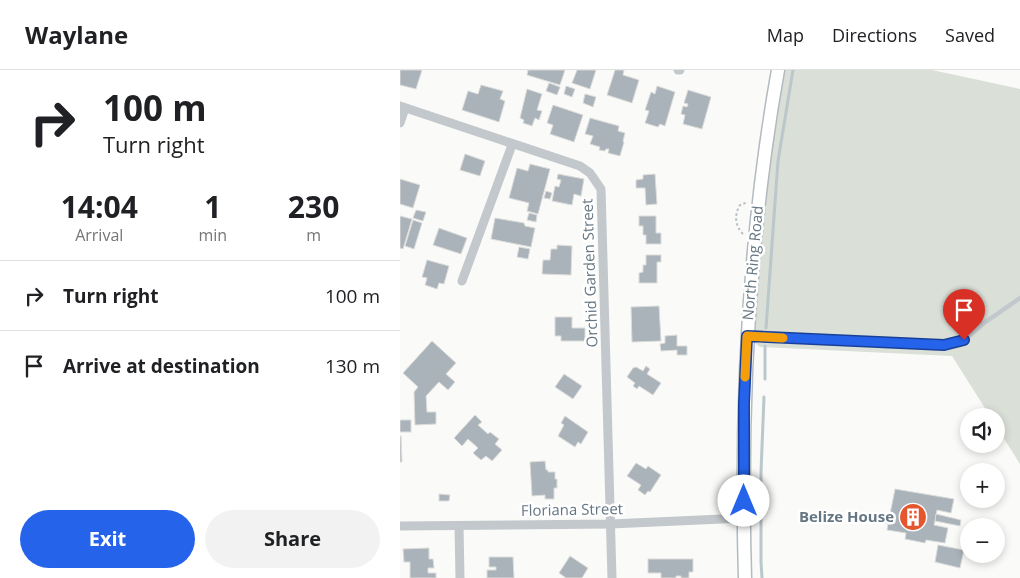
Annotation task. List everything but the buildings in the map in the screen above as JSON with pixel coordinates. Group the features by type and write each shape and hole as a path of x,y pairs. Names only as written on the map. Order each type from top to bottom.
{"main road":[{"name":"North Ring Road","path":"745,578 744,432 747,336 759,196 768,126 778,70"}],"street":[{"path":"400,123 403,107"},
{"name":"Orchid Garden Street","path":"403,107 512,145 580,166 590,173 601,189 612,578"},
{"path":"462,281 512,145"},
{"name":"Floriana Street","path":"400,526 611,524 744,518"},
{"path":"460,526 460,578"}],"lane":[{"path":"747,336 944,345 964,340 984,323 1020,298"}],"path":[{"path":"747,237 737,226 736,214 740,205 751,202"}],"shaded area":[{"path":"778,70 932,70 1020,89 1020,464 1005,440 1005,408 985,408 952,356 760,347 747,337"}],"waterway":[{"path":"766,328 778,161 793,70"},
{"path":"765,346 765,379"},
{"path":"762,578 761,472 764,397"}],"slow traffic":[{"path":"745,377 747,336 783,338"}],"place":[{"name":"Belize House","path":"913,517"}],"route":[{"path":"744,501 744,403 747,336 944,345 964,340"}]}
